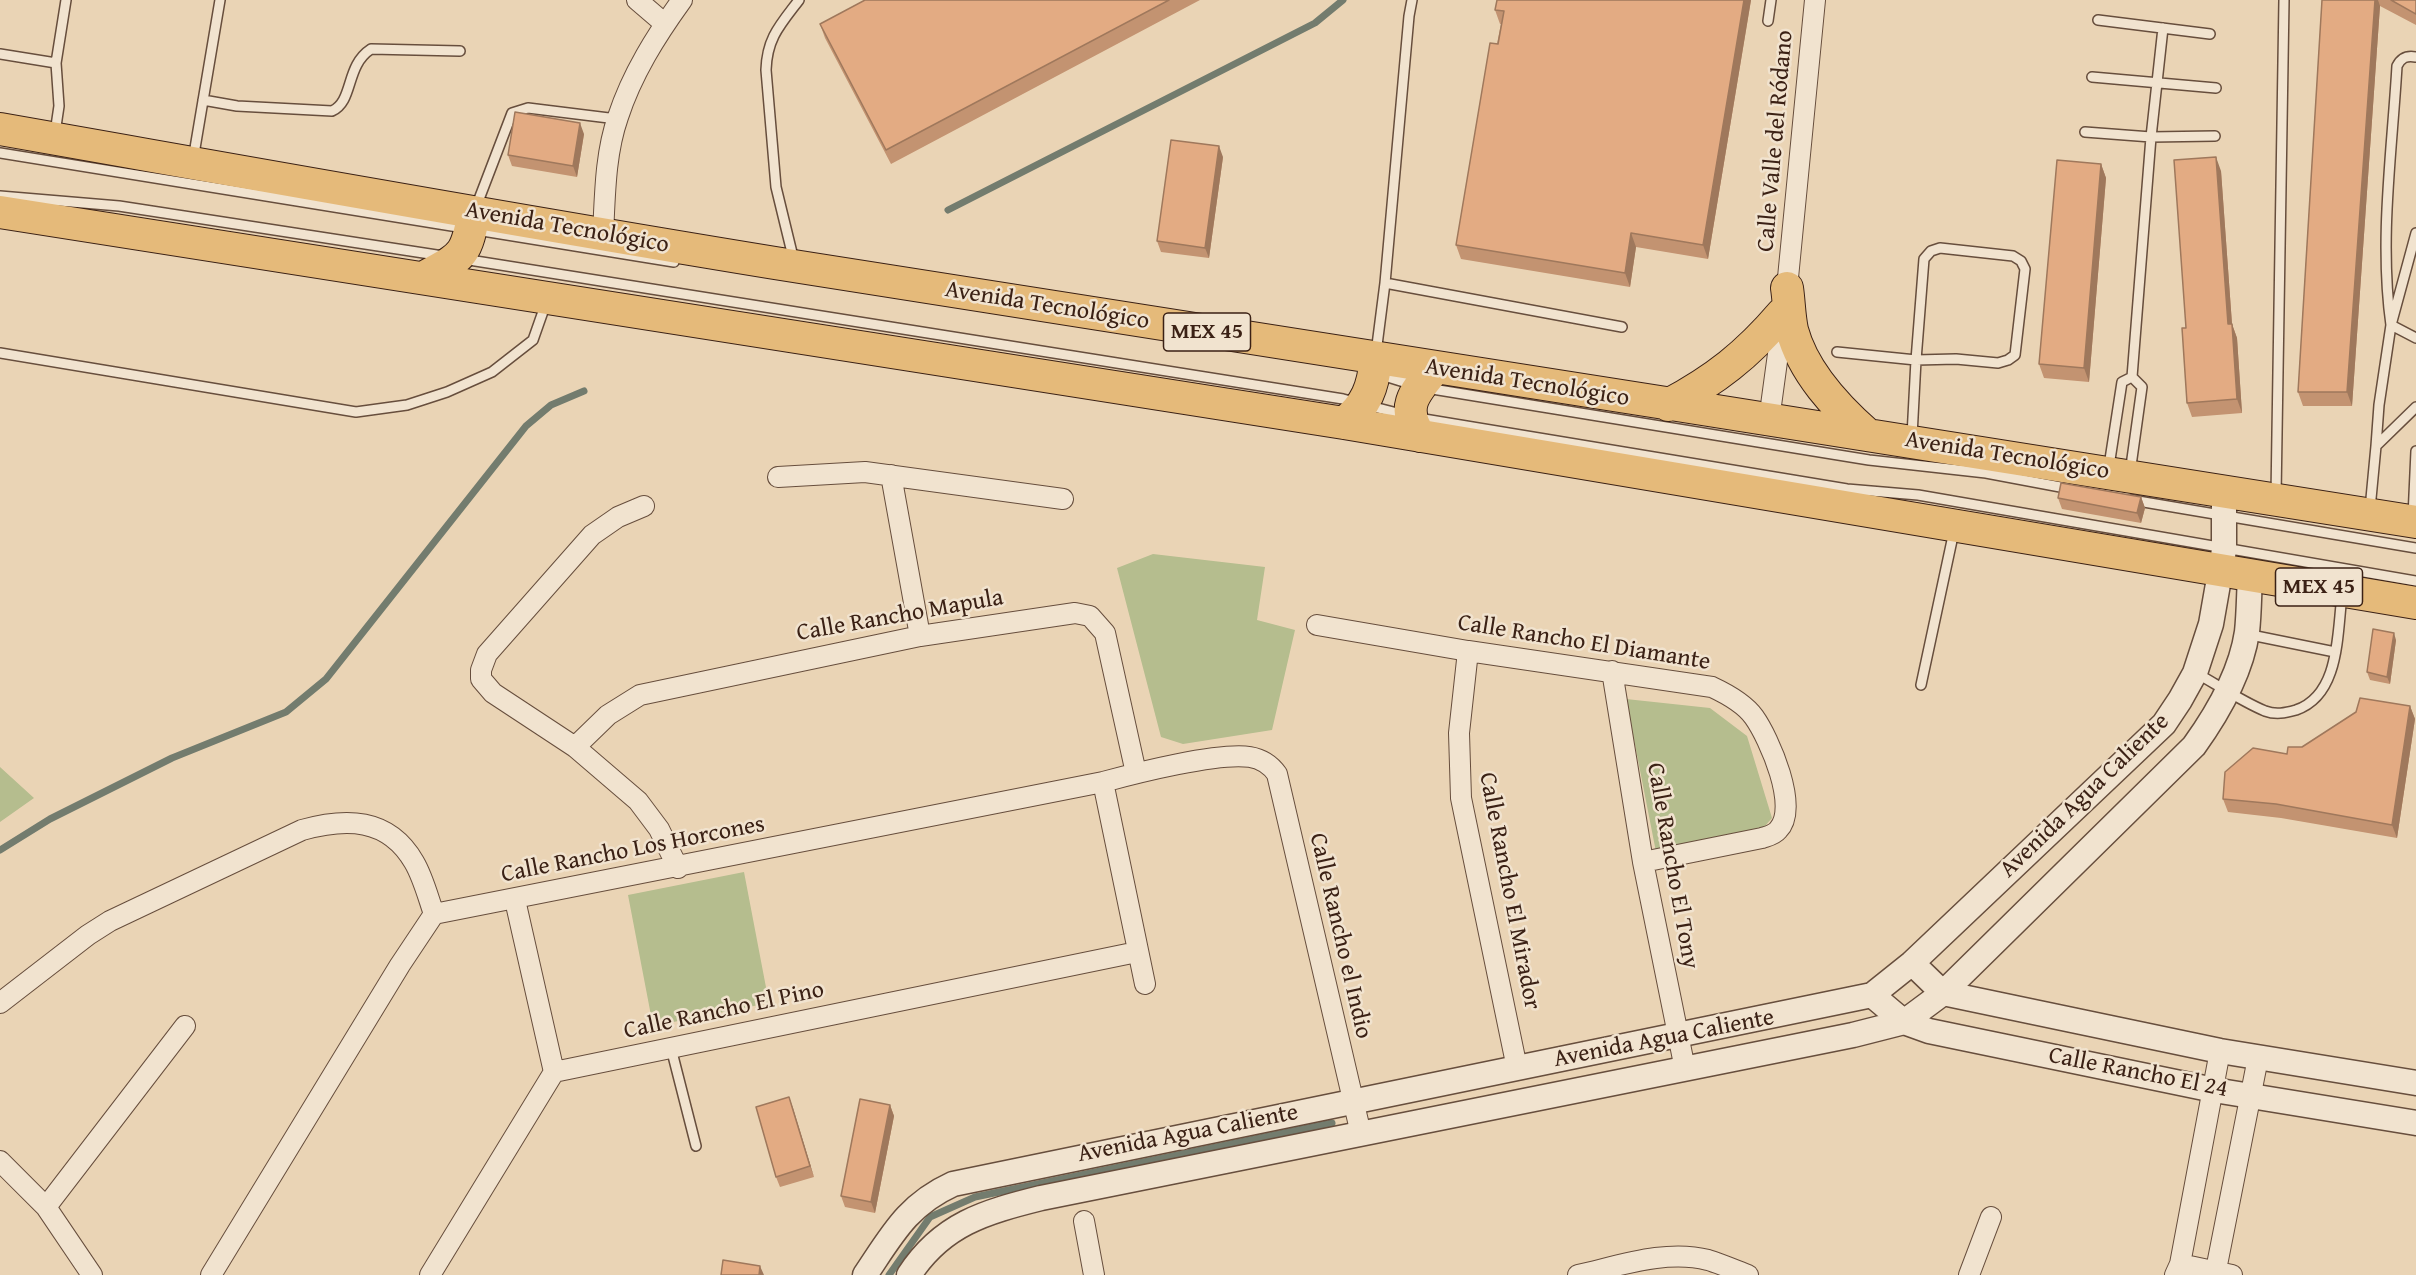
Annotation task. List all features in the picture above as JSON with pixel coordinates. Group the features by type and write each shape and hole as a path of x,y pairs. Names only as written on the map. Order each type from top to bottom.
{"main road":[{"name":"Avenida Tecnológico","path":"0,129 193,162 473,220 603,235 1427,378 1668,405 1912,442 2111,484 2223,504 2276,501 2370,514 2415,531"},
{"name":"MEX 45","path":"0,212 547,298 1354,414 1955,526 2232,565 2343,591 2416,603"},
{"path":"423,278 459,258 468,244 473,220"},
{"path":"1668,405 1706,385 1733,365 1760,339 1784,301"},
{"path":"1784,301 1802,356 1824,390 1868,435"},
{"path":"1354,414 1368,397 1372,368"},
{"path":"1415,426 1412,401 1427,378"}],"street":[{"path":"637,0 665,24"},
{"path":"603,235 606,176 617,119 634,76 682,0"},
{"name":"Calle Valle del Ródano","path":"1770,420 1815,0"},
{"path":"778,477 843,472 891,475 1063,499"},
{"path":"891,475 920,636"},
{"name":"Avenida Agua Caliente","path":"909,1275 916,1264 952,1229 988,1211 1686,1069 1904,1022 1943,993 2194,746 2215,717 2228,689 2246,634 2223,504"},
{"path":"644,506 618,517 592,535 487,654 481,670 481,679 493,693 575,747 649,813 678,868"},
{"name":"Avenida Agua Caliente","path":"866,1275 914,1206 953,1184 1872,995 1912,963 2164,724 2195,673 2232,565"},
{"name":"Calle Rancho Mapula","path":"575,747 614,710 640,695 920,636 1068,613 1090,616 1105,633 1136,773"},
{"name":"Calle Rancho El Diamante","path":"1317,625 1468,651 1712,687 1733,698 1753,716 1770,747 1784,788 1786,814 1777,832 1762,838 1642,862"},
{"name":"Calle Rancho El Mirador","path":"1468,651 1459,734 1461,798 1517,1068"},
{"name":"Calle Rancho El Tony","path":"1612,671 1642,862 1677,1036 1686,1069"},
{"name":"Calle Rancho Los Horcones","path":"434,914 678,868 1103,782 1136,773 1229,757 1257,759"},
{"name":"Calle Rancho el Indio","path":"1257,759 1266,762 1277,774 1361,1134"},
{"path":"1103,782 1144,984"},
{"path":"0,1003 88,935 110,921 302,830 329,822 347,821 368,824 392,838 414,862 434,914 400,965 211,1275"},
{"path":"430,1275 554,1072 515,900"},
{"name":"Calle Rancho El Pino","path":"554,1072 1137,952"},
{"path":"1912,963 1943,993"},
{"name":"Calle Rancho El 24","path":"1943,993 2220,1051 2416,1083"},
{"name":"Calle Rancho El 24","path":"1872,995 1904,1022 1929,1031 2214,1090 2416,1123"},
{"path":"46,1207 185,1026"},
{"path":"2220,1051 2177,1269 2221,1274 2258,1058"},
{"path":"0,1161 46,1207 92,1275"},
{"path":"1969,1275 1991,1217"},
{"path":"1083,1221 1094,1275"},
{"path":"1578,1275 1660,1258 1748,1275"}],"lane":[{"path":"54,139 59,106 56,63 66,0"},
{"path":"193,162 220,0"},
{"path":"796,267 776,187 766,51 773,34 799,0"},
{"path":"1372,368 1385,283 1408,16 1412,0"},
{"path":"1768,21 1771,0"},
{"path":"2276,501 2284,0"},
{"path":"2098,20 2210,34"},
{"path":"2111,484 2142,387 2132,377 2151,136 2163,28"},
{"path":"203,100 237,106 332,111 339,108 344,100 360,56 371,49 460,51"},
{"path":"0,54 56,63"},
{"path":"2391,325 2385,286 2385,254 2397,66 2401,59 2407,56 2416,57"},
{"path":"2092,77 2216,88"},
{"path":"473,220 512,112 528,108 617,119"},
{"path":"2085,132 2151,136 2215,136"},
{"path":"0,153 473,220 690,265"},
{"path":"0,196 119,206 459,258 1354,414"},
{"path":"2370,514 2379,405 2391,325 2416,233"},
{"path":"1837,352 1916,360 1956,359 1998,363 2008,360 2015,355 2025,269 2021,261 2013,256 1940,248 1931,251 1924,259 1916,360 1912,442"},
{"path":"1385,283 1622,327"},
{"path":"0,352 356,412 407,405 447,392 506,364 533,340 547,298"},
{"path":"2391,325 2416,338"},
{"path":"2111,484 2122,382 2132,377"},
{"path":"1427,378 1869,460 2111,484"},
{"path":"2376,446 2416,407"},
{"path":"1415,426 1847,489 1918,495 2232,565 2416,581"},
{"path":"2223,504 2415,531 2416,451"},
{"path":"1921,685 1955,526"},
{"path":"2195,673 2228,689 2266,712 2283,714 2303,707 2319,693 2330,678 2343,591"},
{"path":"2246,634 2335,652"},
{"path":"671,1048 696,1146"}],"green space":[{"path":"1153,554 1265,567 1257,620 1295,630 1272,730 1183,744 1161,737 1117,568"},
{"path":"1626,699 1710,708 1747,736 1772,818 1758,834 1657,857"},
{"path":"0,767 34,798 0,822"},
{"path":"744,872 769,1003 653,1026 628,895"}],"building":[{"path":"865,0 1169,0 886,150 820,24"},
{"path":"1497,0 1744,0 1703,245 1631,233 1625,273 1456,245 1490,43 1498,44 1504,11 1495,10"},
{"path":"2322,0 2375,0 2347,392 2298,392"},
{"path":"2391,0 2416,0 2416,14"},
{"path":"515,112 580,123 573,166 508,155"},
{"path":"1171,140 1219,146 1205,248 1157,241"},
{"path":"2216,157 2228,324 2232,324 2237,399 2187,403 2182,328 2186,328 2174,160"},
{"path":"2057,160 2101,164 2084,368 2039,364"},
{"path":"2061,483 2141,497 2137,513 2058,498"},
{"path":"2373,629 2394,633 2387,677 2367,672"},
{"path":"2360,698 2410,706 2392,825 2276,804 2223,799 2225,772 2253,748 2287,754 2288,747 2302,747 2356,712"},
{"path":"789,1097 810,1166 776,1177 756,1107"},
{"path":"860,1099 890,1105 871,1202 841,1196"},
{"path":"723,1260 760,1266 759,1275 721,1275"}],"waterway":[{"path":"948,210 1315,23 1343,0"},
{"path":"0,850 50,819 172,758 286,712 326,679 526,426 551,405 584,391"},
{"path":"889,1275 930,1217 975,1197 1332,1123"}]}
